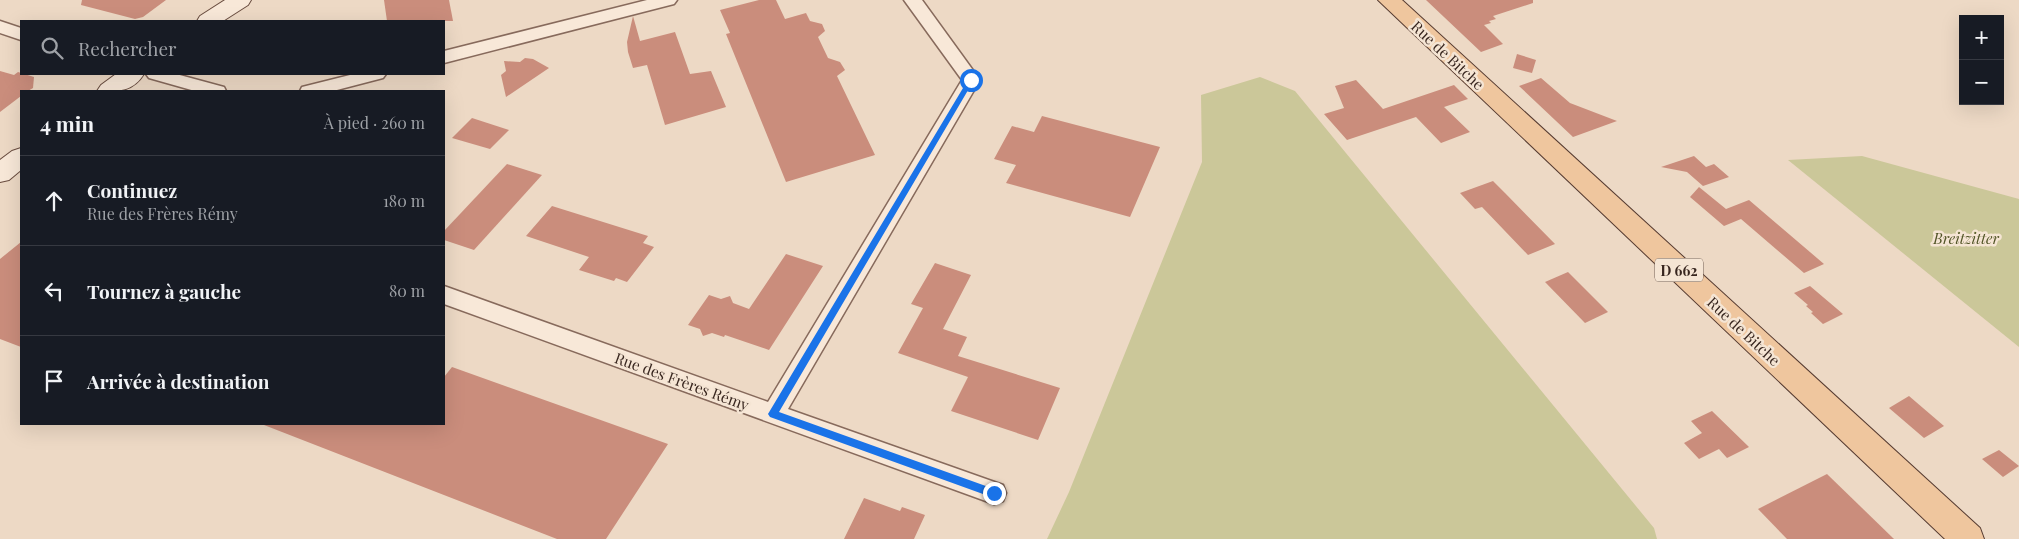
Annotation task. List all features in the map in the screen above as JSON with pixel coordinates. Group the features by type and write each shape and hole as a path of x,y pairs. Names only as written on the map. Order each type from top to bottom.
{"main road":[{"name":"Rue de Bitche","path":"1390,0 1968,539"}],"street":[{"path":"210,20 240,0"},
{"path":"445,57 668,0"},
{"path":"773,414 971,80 913,0"},
{"path":"0,28 20,34"},
{"path":"109,90 131,75"},
{"path":"159,75 214,90"},
{"path":"313,90 373,75"},
{"path":"0,173 20,158"},
{"name":"Rue des Frères Rémy","path":"445,295 994,493"}],"green space":[{"path":"1260,77 1295,91 1654,528 1657,539 1047,539 1069,492 1202,162 1201,95"},
{"name":"Breitzitter","path":"1862,156 2019,199 2019,347 1788,160"}],"building":[{"path":"82,0 166,0 143,17 135,19 81,5"},
{"path":"384,0 449,0 453,21 445,20 387,20"},
{"path":"759,0 776,0 785,19 806,13 810,21 822,24 825,31 818,37 828,58 840,62 845,70 837,76 875,155 786,182 726,34 730,33 720,10"},
{"path":"1426,0 1533,0 1533,3 1493,16 1496,19 1484,25 1503,44 1481,52"},
{"path":"633,16 640,41 675,32 690,74 711,71 726,107 665,125 647,65 633,68 628,52 627,42"},
{"path":"1517,54 1536,60 1532,73 1513,68"},
{"path":"525,58 533,59 549,68 506,97 501,75 506,71 504,61 520,62"},
{"path":"0,71 14,75 18,72 20,75 34,77 33,88 20,90 20,97 0,112"},
{"path":"1541,78 1570,103 1617,121 1573,137 1519,86"},
{"path":"1356,80 1383,109 1454,85 1468,99 1444,107 1470,132 1441,143 1416,117 1347,140 1324,114 1344,108 1335,86"},
{"path":"1042,116 1160,147 1130,217 1006,183 1016,165 994,159 1012,126 1034,132"},
{"path":"472,118 509,130 490,149 452,138"},
{"path":"1694,156 1706,167 1714,164 1729,177 1703,186 1687,172 1661,167"},
{"path":"507,164 542,175 474,250 445,240 445,230"},
{"path":"1493,181 1555,244 1528,255 1482,207 1475,209 1460,193"},
{"path":"1699,187 1726,209 1749,200 1824,264 1804,273 1741,219 1724,226 1690,197"},
{"path":"552,206 648,236 643,243 654,247 627,282 616,278 614,281 579,270 589,257 526,236"},
{"path":"20,243 20,347 0,339 0,259"},
{"path":"786,254 823,266 769,350 725,335 724,337 712,333 703,336 700,329 688,325 709,295 721,299 730,296 733,303 749,309"},
{"path":"935,263 971,275 943,329 967,337 958,356 1060,388 1038,440 951,411 968,377 898,353 923,308 911,304"},
{"path":"1568,272 1608,312 1585,323 1545,282"},
{"path":"1810,286 1843,314 1823,324 1811,313 1813,312 1806,306 1808,305 1794,293"},
{"path":"452,367 668,444 606,539 557,539 264,425 445,425 445,376"},
{"path":"1909,396 1944,426 1924,438 1889,408"},
{"path":"1712,411 1749,447 1727,458 1719,449 1699,459 1684,443 1702,433 1691,421"},
{"path":"1999,450 2019,466 2003,477 1982,459"},
{"path":"1827,474 1894,539 1787,539 1758,509"},
{"path":"864,498 900,511 902,507 925,515 914,539 844,539"}],"route":[{"path":"971,80 773,414 994,493"}]}
